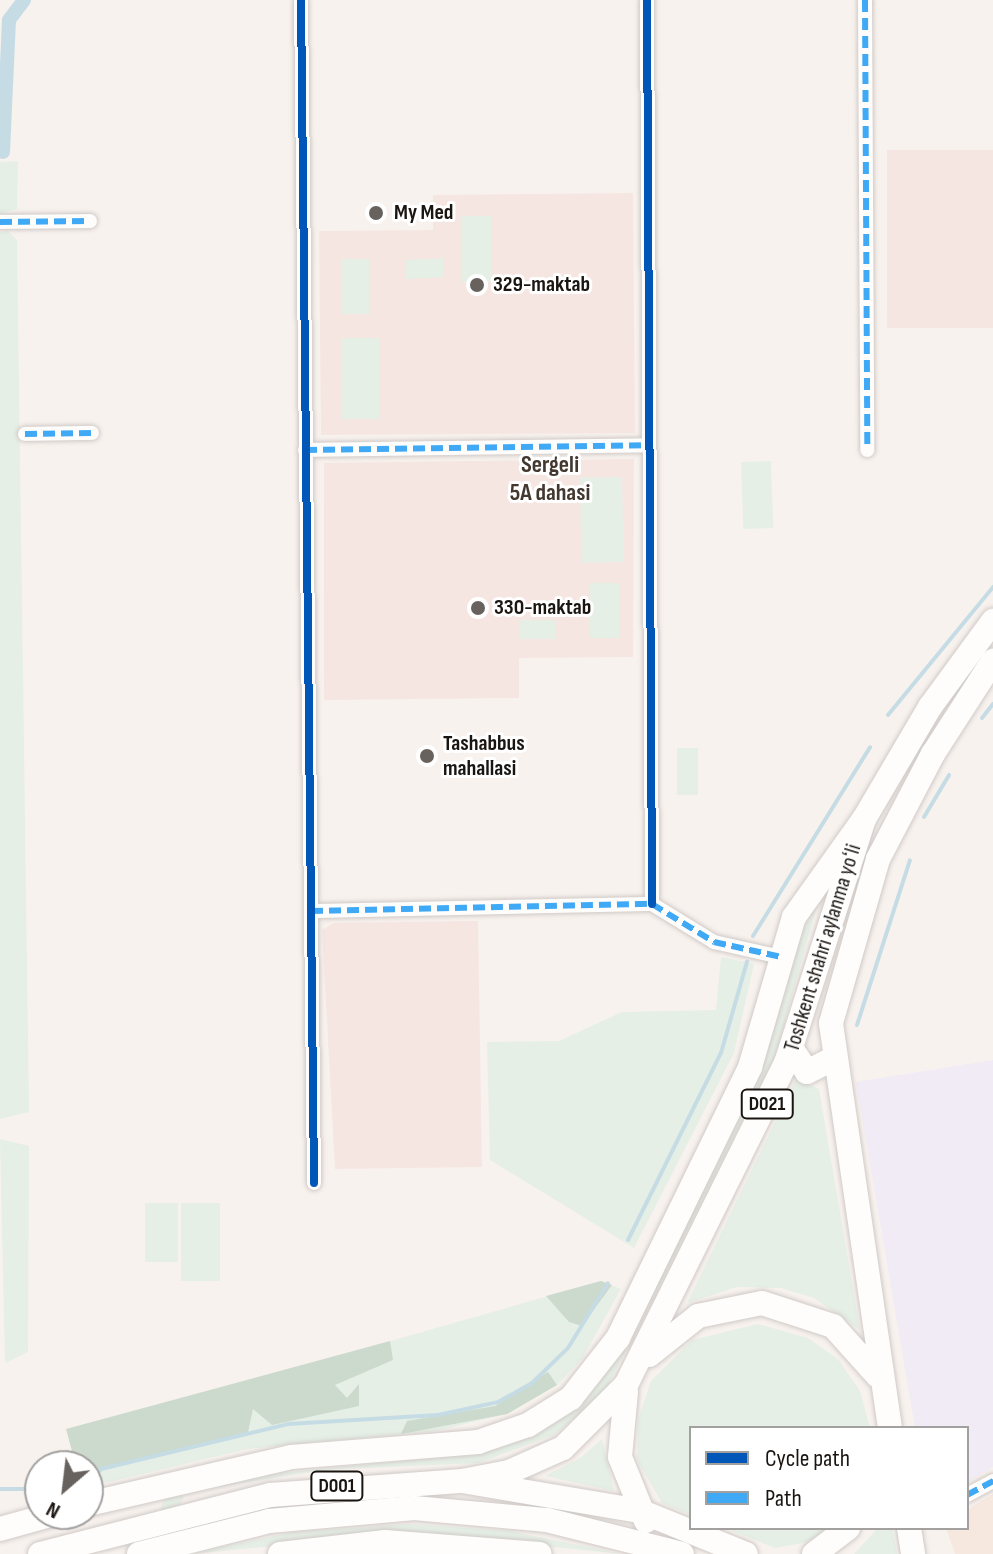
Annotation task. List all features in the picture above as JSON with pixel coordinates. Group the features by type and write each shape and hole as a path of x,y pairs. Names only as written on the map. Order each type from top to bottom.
{"highway":[{"name":"Toshkent shahri aylanma yoʻli","path":"462,1481 509,1472 563,1448 602,1415 633,1374 792,1049 864,819 930,707 993,621"},
{"name":"Toshkent shahri aylanma yoʻli","path":"888,1426 832,1059 836,993 878,859 937,746 993,661"},
{"path":"104,1500 167,1482 291,1457 478,1442 528,1425 571,1398 618,1338 750,1067 781,957 800,906 864,819"},
{"path":"792,1049 807,1072 832,1059"},
{"name":"Toshkent shahri aylanma yoʻli","path":"675,1551 640,1511 619,1439 633,1374 698,1316 772,1304 817,1317 848,1337 873,1366 885,1398"},
{"name":"D001","path":"40,1554 232,1503 341,1486 462,1481 640,1511 746,1554"},
{"path":"167,1482 232,1503"},
{"name":"D001","path":"139,1554 269,1521 414,1508 547,1520 675,1551"},
{"path":"0,1529 24,1522"},
{"path":"814,1554 845,1530"},
{"path":"909,1530 913,1554"},
{"path":"280,1554 385,1542 540,1554"}],"street":[{"path":"301,0 314,1183"},
{"path":"647,0 647,445 652,904"},
{"path":"865,0 867,450"},
{"path":"0,222 90,221"},
{"path":"25,434 92,433"},
{"path":"305,450 647,445"},
{"path":"311,911 652,904 714,942 781,957"},
{"path":"969,1494 993,1481"}],"shaded area":[{"path":"887,150 993,150 993,328 887,328"},
{"path":"18,161 17,209 0,214 0,162"},
{"name":"329-maktab","path":"633,193 635,433 321,435 319,231 433,230 433,195"},
{"path":"462,216 492,216 492,282 462,282"},
{"path":"8,231 17,240 29,1112 0,1119 0,232"},
{"path":"443,258 444,277 406,279 405,260"},
{"path":"341,259 369,259 369,314 341,314"},
{"path":"341,338 380,338 380,419 341,419"},
{"name":"330-maktab","path":"634,459 633,657 519,658 519,698 324,700 324,463"},
{"path":"771,461 773,528 743,529 741,462"},
{"path":"622,477 623,562 581,563 580,478"},
{"path":"590,583 619,583 619,638 590,638"},
{"path":"519,620 555,620 555,639 519,639"},
{"path":"677,748 698,748 698,795 677,795"},
{"path":"822,888 774,1060 604,1393 554,1435 478,1463 323,1470 219,1487 206,1480 444,1457 585,1397 613,1361"},
{"path":"478,921 482,1167 335,1169 322,930 334,923"},
{"path":"721,957 754,964 734,1053 634,1248 490,1160 487,1042 559,1041 622,1012 716,1010"},
{"path":"993,1060 993,1467 969,1481 969,1426 915,1426 856,1082"},
{"path":"796,1079 819,1089 860,1330 814,1298 781,1288 737,1287 687,1303"},
{"path":"0,1139 29,1146 28,1352 5,1363"},
{"path":"145,1203 178,1203 178,1262 145,1262"},
{"path":"181,1203 220,1203 220,1281 181,1281"},
{"path":"601,1281 621,1289 582,1359 557,1385 507,1414 435,1431 247,1449 104,1483 104,1455 366,1348"},
{"path":"601,1281 612,1285 582,1326 569,1322 546,1296"},
{"path":"758,1324 808,1338 838,1359 860,1391 869,1426 689,1426 689,1514 662,1503 637,1460 638,1420 651,1381 692,1340"},
{"path":"390,1341 393,1360 335,1385 347,1398 359,1384 359,1406 272,1425 253,1409 248,1432 104,1469 104,1450 72,1450 66,1429"},
{"path":"548,1372 557,1385 507,1414 401,1434 407,1421 495,1406"},
{"path":"602,1439 614,1491 545,1476 580,1458"},
{"path":"168,1490 184,1496 162,1554 143,1554"},
{"path":"993,1494 993,1554 955,1554 947,1530 969,1530 969,1509"},
{"path":"410,1524 509,1531 622,1554 412,1533 191,1554 294,1532"},
{"path":"730,1530 826,1530 808,1542 775,1548"},
{"path":"876,1530 892,1530 897,1554 854,1554"}],"waterway":[{"path":"3,152 9,20 24,0"},
{"path":"888,715 993,587"},
{"path":"982,718 993,704"},
{"path":"753,936 870,747"},
{"path":"924,817 949,775"},
{"path":"857,1025 910,860"},
{"path":"628,1240 721,1053 747,962"},
{"path":"104,1468 288,1424 438,1415 498,1402 532,1383 568,1348 608,1283"},
{"path":"0,1489 24,1489"}],"marked path":[{"path":"865,0 867,450"},
{"path":"0,222 90,221"},
{"path":"25,434 92,433"},
{"path":"305,450 647,445"},
{"path":"311,911 652,904 714,942 781,957"},
{"path":"969,1494 993,1481"}],"cycle path":[{"path":"301,0 314,1183"},
{"path":"647,0 652,904"}],"place":[{"name":"My Med","path":"376,213"},
{"name":"329-maktab","path":"477,285"},
{"name":"330-maktab","path":"478,608"},
{"name":"Tashabbus mahallasi","path":"427,756"}],"district":[{"name":"Sergeli 5A dahasi","path":"550,479"}]}
